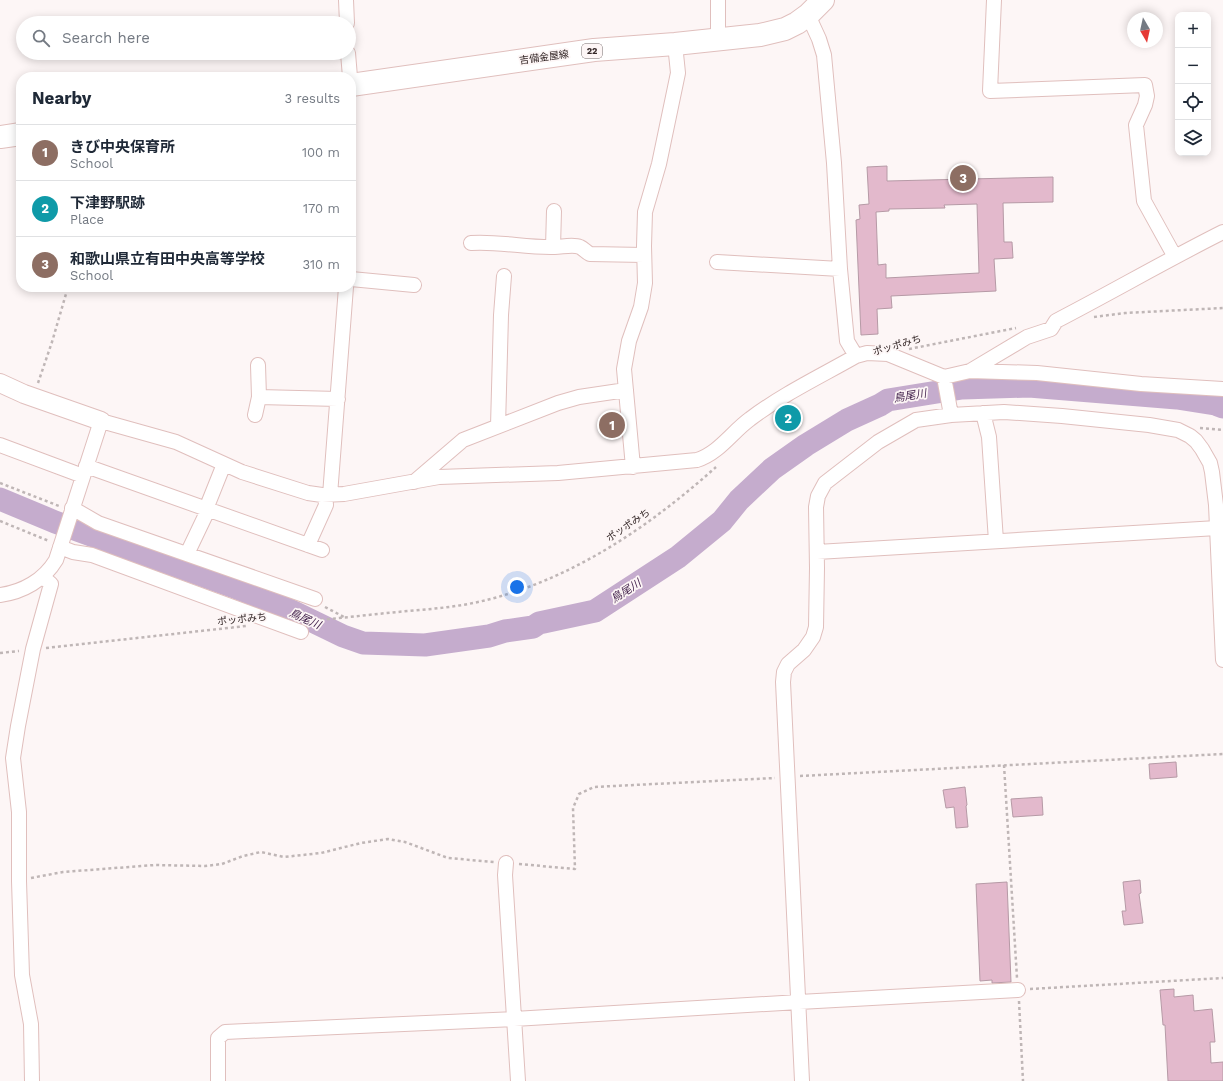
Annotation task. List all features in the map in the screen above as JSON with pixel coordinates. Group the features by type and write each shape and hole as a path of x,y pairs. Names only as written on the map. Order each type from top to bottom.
{"main road":[{"name":"吉備金屋線","path":"356,84 594,50 675,44 772,32 785,29 797,23 808,15 823,0"},
{"path":"0,137 16,135"}],"street":[{"path":"346,0 347,16"},
{"path":"718,0 718,39"},
{"path":"994,0 990,91 1145,85 1147,96 1145,105 1136,125 1144,201 1175,257"},
{"path":"808,15 819,39 824,55 834,163 840,269 847,341 856,356"},
{"path":"633,467 624,369 629,341 641,307 645,283 644,255 646,212 659,164 678,73 675,44"},
{"path":"349,60 350,72"},
{"path":"552,247 554,211"},
{"path":"0,384 101,421 176,442 242,472 308,493 328,495 439,477 558,473 697,460 706,457 713,452 749,419 770,405 856,356 867,353 888,354 945,379 970,371 1027,337 1051,328 1056,321 1223,232"},
{"path":"470,243 488,242 552,247 575,246 580,247 585,252 590,254 644,255"},
{"path":"717,262 840,269"},
{"path":"498,426 501,315 504,276"},
{"path":"356,279 414,285"},
{"path":"308,546 326,505 328,495 338,399 346,292"},
{"path":"255,415 259,397 258,365"},
{"path":"970,371 1037,373 1141,384 1223,389"},
{"path":"945,379 950,411"},
{"path":"414,482 463,440 558,403 579,397 626,390"},
{"path":"259,397 338,399"},
{"path":"802,1081 783,682 784,672 788,664 804,650 813,637 816,627 816,507 818,496 825,483 878,442 916,420 950,411 984,413 1004,412 1062,416 1150,424 1178,430 1190,436 1202,449 1210,463 1214,486 1217,528 1223,660"},
{"path":"984,413 989,437 996,541"},
{"path":"0,595 12,593 29,586 44,577 51,569 56,560 101,421"},
{"path":"0,445 207,509 322,550"},
{"path":"187,554 207,509 224,464"},
{"path":"72,511 98,523 314,598"},
{"path":"817,552 1217,528"},
{"path":"61,544 73,552 92,555 291,626"},
{"path":"32,1081 31,1024 22,975 19,881 19,812 13,758 33,649 51,584 44,577"},
{"path":"506,863 505,874 518,1081"},
{"path":"218,1081 218,1038 224,1032 514,1019 1018,990"}],"path":[{"path":"34,397 67,292"},
{"path":"1087,317 1125,313 1223,308"},
{"name":"ポッポみち","path":"888,354 923,345 1020,327"},
{"name":"ポッポみち","path":"291,626 343,617 452,607 504,596 526,588 579,565 633,533 719,464"},
{"path":"0,483 72,511"},
{"path":"0,521 61,544"},
{"name":"ポッポみち","path":"0,653 251,626"},
{"path":"19,881 63,872 155,865 206,866 222,864 261,852 284,856 321,853 361,843 388,839 405,842 448,858 575,869 573,808 579,794 594,787 1223,754"},
{"path":"1004,765 1023,1081"},
{"path":"1018,990 1223,978"}],"building":[{"path":"887,166 887,181 1053,177 1053,202 1003,203 1004,242 1012,242 1013,258 994,259 996,291 891,296 892,308 877,309 878,334 861,335 856,220 860,219 859,205 869,204 867,167","holes":["977,204 979,273 886,278 886,264 878,265 876,212 889,211 889,209 945,208 944,205"]},
{"path":"1176,762 1177,777 1150,779 1149,764"},
{"path":"965,787 968,827 956,828 954,807 946,808 943,790"},
{"path":"1042,797 1043,815 1013,817 1011,799"},
{"path":"1140,880 1141,893 1139,894 1143,923 1124,925 1122,911 1126,911 1123,882"},
{"path":"1007,882 1011,982 992,983 992,980 980,981 976,884"},
{"path":"1174,989 1174,997 1193,995 1194,1011 1212,1009 1215,1042 1210,1042 1211,1063 1223,1062 1223,1081 1168,1081 1165,1025 1163,1025 1160,990"}],"waterway":[{"name":"鳥尾川","path":"0,499 55,522 275,603 343,636 363,643 425,645 489,636 505,631 533,627 539,623 595,611 678,557 722,521 739,500 772,469 806,445 847,420 888,400 962,388 1029,386 1177,398 1215,404 1223,407"}],"place":[{"name":"和歌山県立有田中央高等学校","path":"963,178"},
{"name":"下津野駅跡","path":"788,418"},
{"name":"きび中央保育所","path":"612,425"}]}
